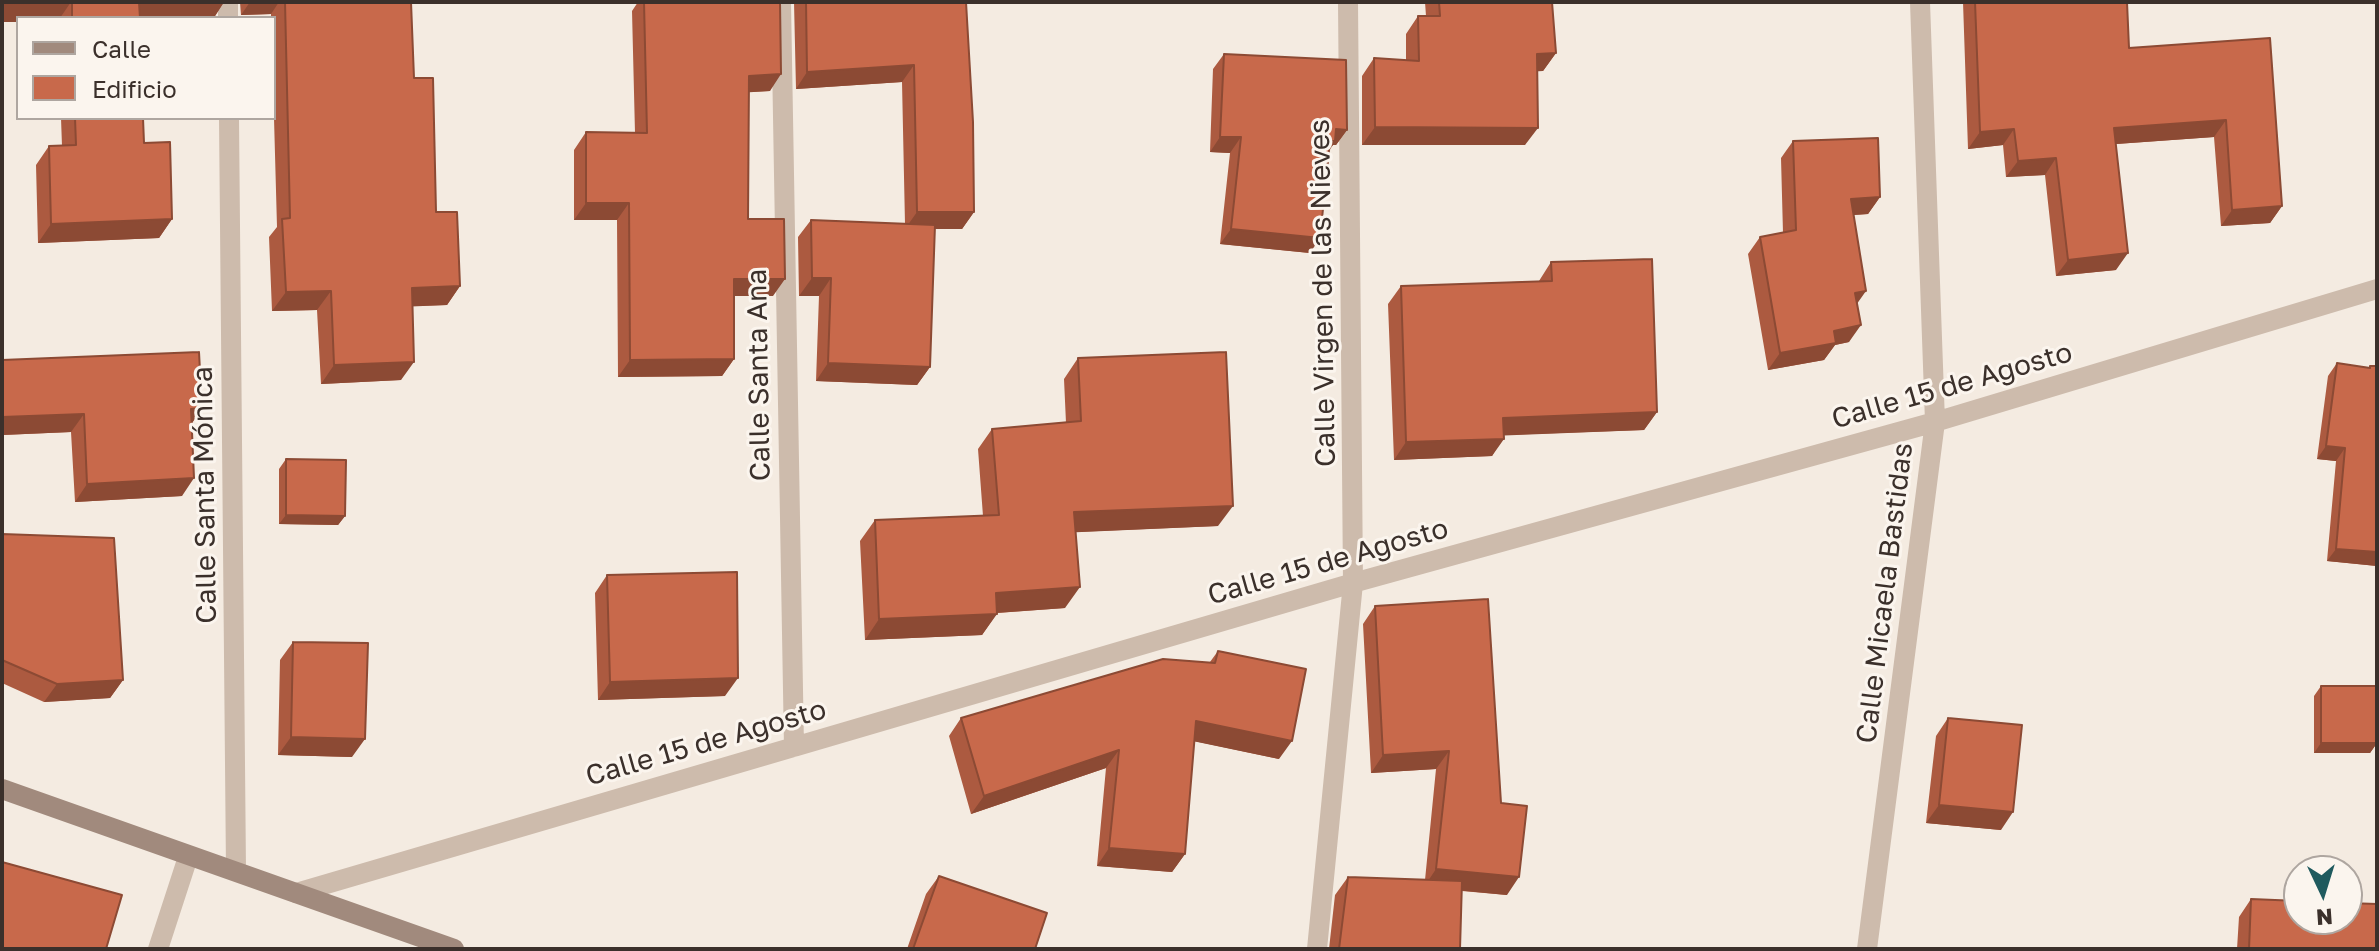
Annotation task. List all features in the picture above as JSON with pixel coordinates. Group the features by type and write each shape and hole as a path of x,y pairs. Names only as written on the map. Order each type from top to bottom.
{"street":[{"name":"Calle Santa Ana","path":"781,2 794,747"},
{"name":"Calle Virgen de las Nieves","path":"1317,949 1353,583 1348,2"},
{"name":"Calle Micaela Bastidas","path":"1867,949 1935,422 1920,2"},
{"name":"Calle Santa Mónica","path":"229,120 236,871"},
{"name":"Calle 15 de Agosto","path":"296,893 1353,583 1935,422 2377,289"},
{"path":"2,789 454,949"},
{"path":"158,949 188,857"}],"building":[{"path":"2,2 60,2 2,4"},
{"path":"72,2 139,2 140,16 72,16"},
{"path":"285,2 411,2 414,78 433,78 436,212 457,212 460,286 412,288 414,362 334,365 331,291 286,292 282,219 290,218"},
{"path":"644,2 780,2 781,74 749,76 748,219 784,219 785,279 734,279 734,359 630,360 629,203 586,203 586,132 647,133"},
{"path":"806,2 966,2 973,122 974,212 917,212 914,65 807,72"},
{"path":"1439,2 1552,2 1556,53 1537,54 1538,128 1375,127 1374,58 1419,61 1418,16 1440,16"},
{"path":"1975,2 2127,2 2129,48 2270,38 2282,206 2232,210 2226,120 2114,128 2128,253 2068,260 2056,158 2018,161 2014,129 1980,132"},
{"path":"1224,54 1346,60 1347,130 1336,129 1335,141 1330,141 1320,238 1231,229 1241,137 1220,137"},
{"path":"75,120 143,120 144,143 170,142 172,219 51,224 49,146 76,145"},
{"path":"1878,138 1880,197 1851,199 1866,291 1855,293 1861,325 1834,331 1836,343 1780,353 1760,237 1796,230 1793,141"},
{"path":"811,220 935,225 930,367 828,363 831,278 812,278"},
{"path":"1652,259 1657,412 1503,418 1504,439 1406,442 1401,286 1552,281 1551,262"},
{"path":"199,352 202,408 191,409 194,478 87,484 84,414 2,417 2,360"},
{"path":"1226,352 1233,506 1074,512 1080,587 996,593 997,614 879,619 875,520 999,515 992,429 1081,421 1078,358"},
{"path":"2337,363 2370,368 2377,366 2377,552 2336,549 2345,448 2326,446"},
{"path":"286,459 346,460 345,516 286,515"},
{"path":"2,534 114,538 123,680 57,684 2,660"},
{"path":"737,572 738,678 610,682 607,575"},
{"path":"1488,599 1501,803 1527,806 1519,877 1436,869 1449,751 1383,755 1375,606"},
{"path":"293,642 368,643 365,739 291,737"},
{"path":"1218,651 1306,669 1292,741 1196,721 1185,854 1109,848 1119,750 984,796 961,718 1163,659 1215,663"},
{"path":"2321,686 2377,686 2377,743 2321,743"},
{"path":"1948,718 2022,725 2013,812 1939,805"},
{"path":"2,862 122,895 106,949 2,949"},
{"path":"939,876 1047,913 1035,949 913,949"},
{"path":"1348,877 1462,881 1460,949 1339,949"},
{"path":"2251,899 2283,900 2283,935 2363,935 2363,904 2377,904 2377,949 2249,949"}]}
